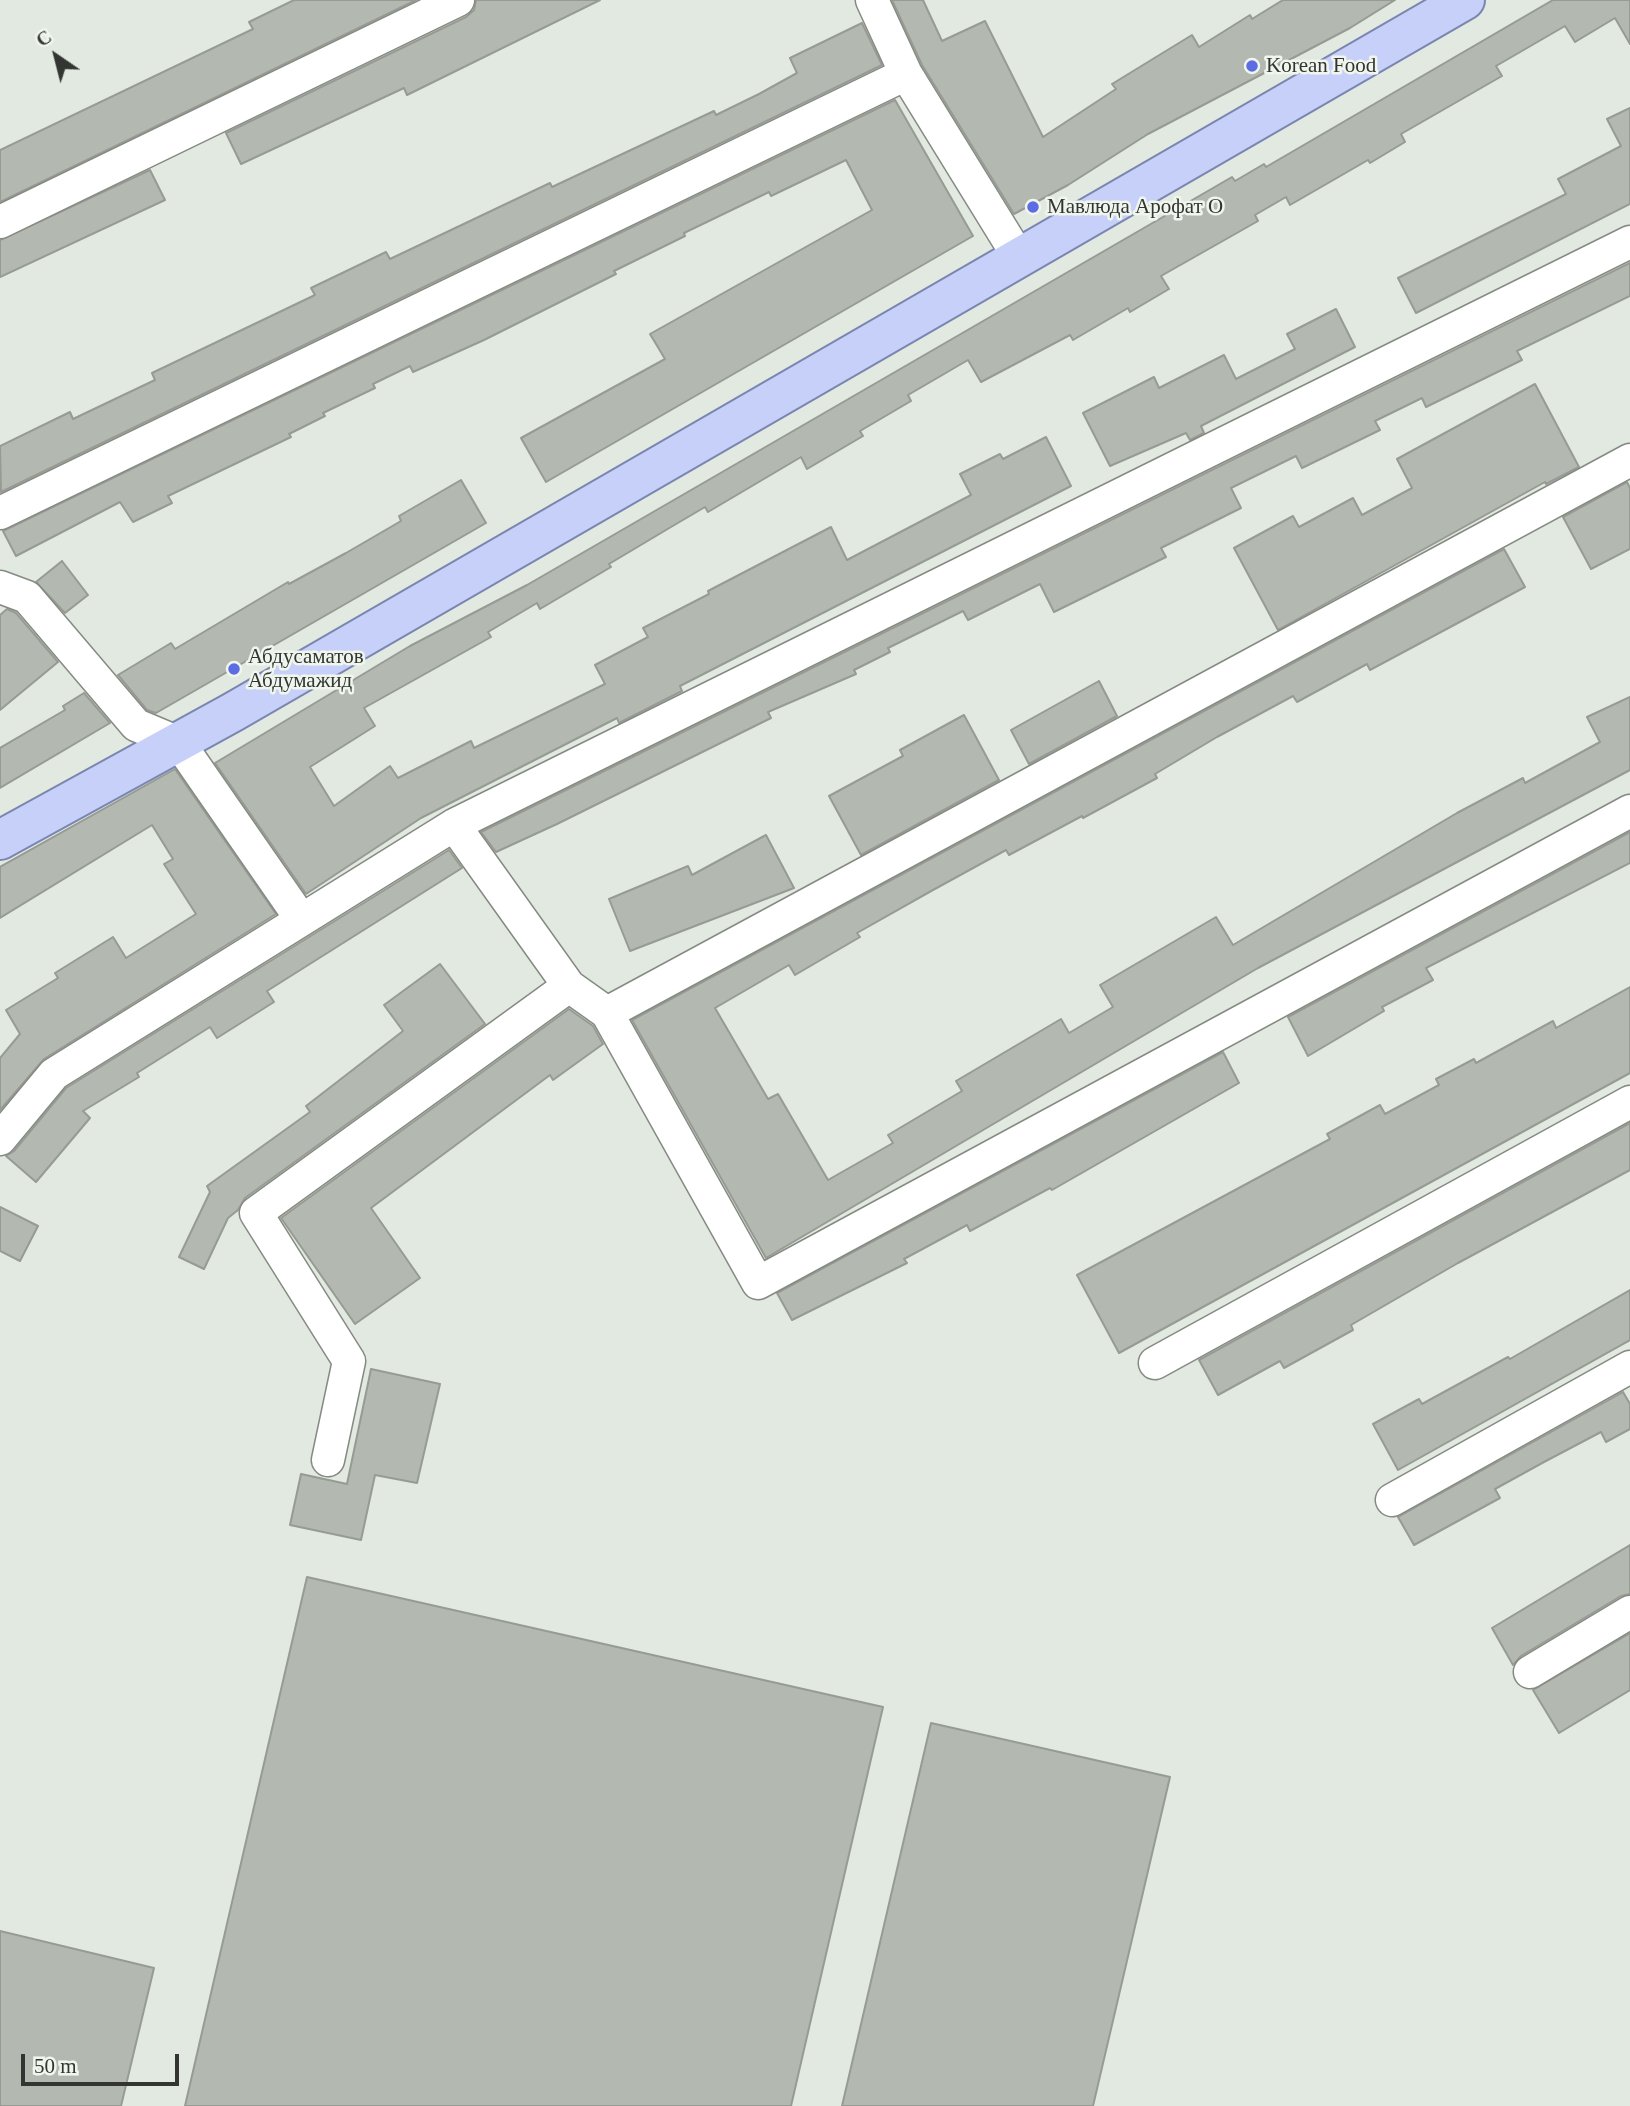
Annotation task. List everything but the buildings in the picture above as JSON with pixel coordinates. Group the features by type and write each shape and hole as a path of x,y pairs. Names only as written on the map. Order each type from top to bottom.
{"main road":[{"path":"0,840 179,743 1465,0"}],"street":[{"path":"0,222 458,0"},
{"path":"872,0 906,74 1020,259"},
{"path":"0,513 906,74"},
{"path":"0,1139 54,1074 454,825 1630,242"},
{"path":"607,1013 1630,460"},
{"path":"0,587 27,597 136,725 179,743 301,919"},
{"path":"454,825 569,986 607,1013 758,1283 1630,811"},
{"path":"328,1460 349,1361 256,1213 569,986"},
{"path":"1155,1363 1630,1102"},
{"path":"1392,1500 1630,1367"},
{"path":"1530,1672 1630,1612"}],"place":[{"name":"Korean Food","path":"1252,66"},
{"name":"Мавлюда Арофат О","path":"1033,207"},
{"name":"Абдусаматов Абдумажид","path":"234,669"}]}
